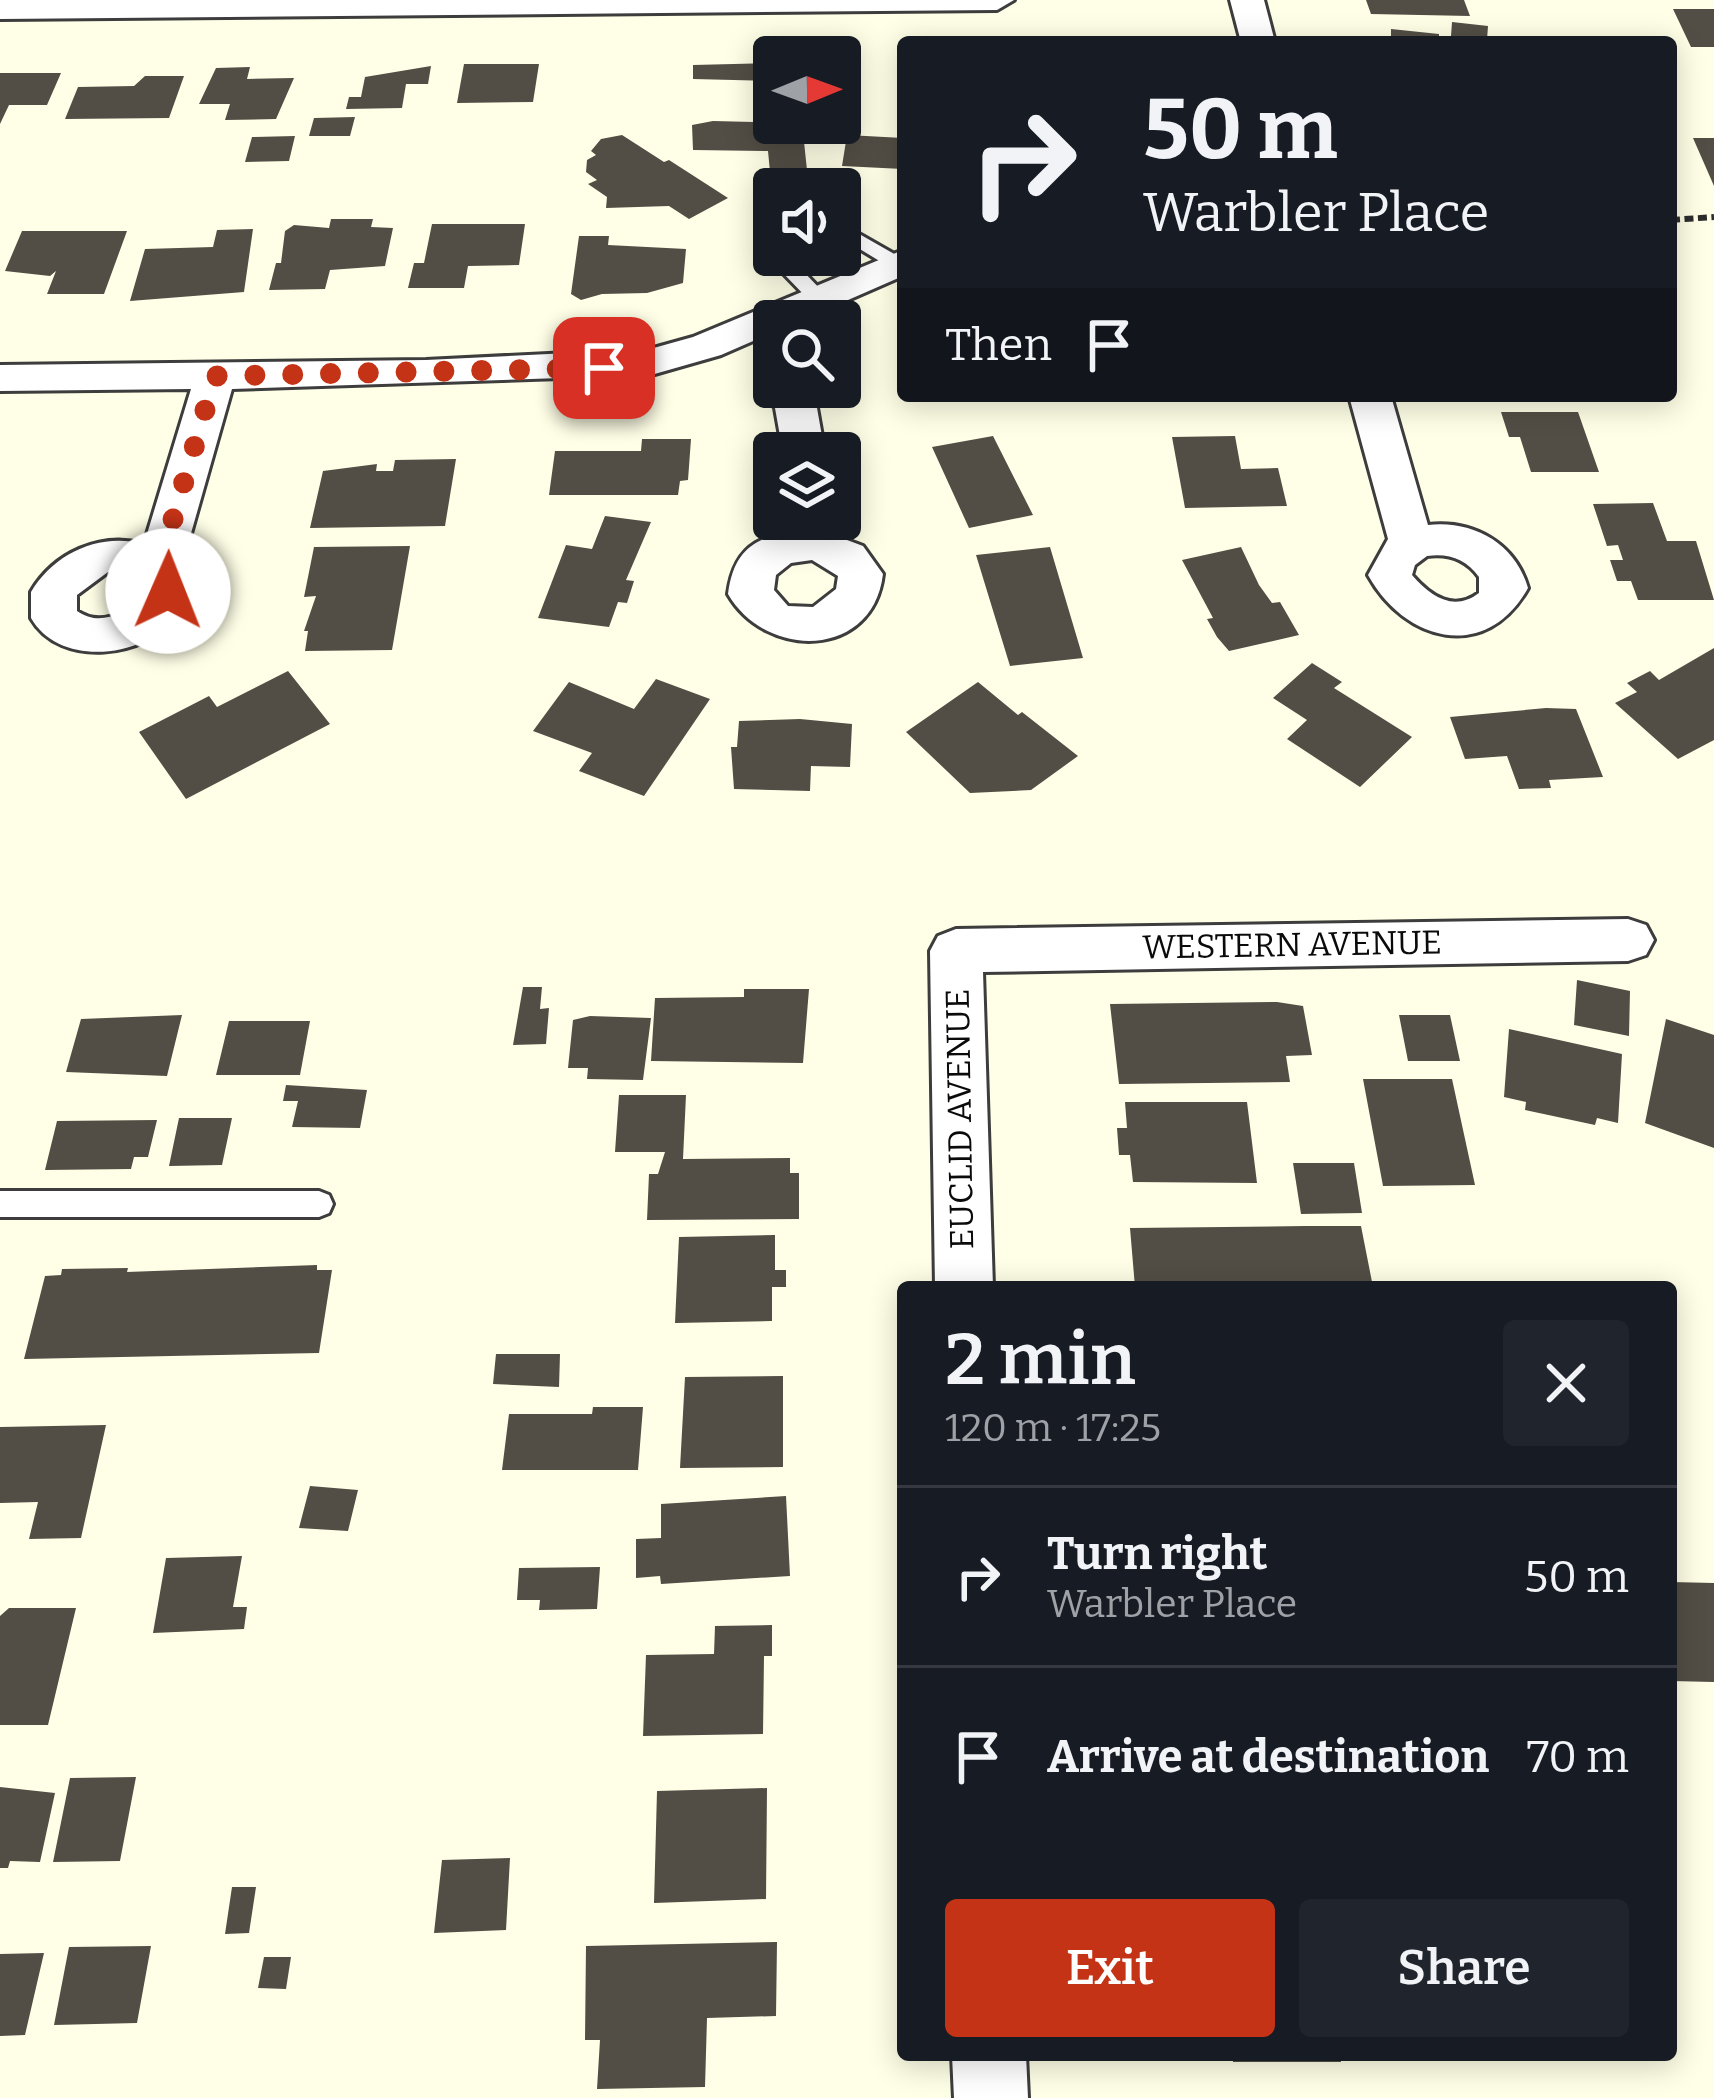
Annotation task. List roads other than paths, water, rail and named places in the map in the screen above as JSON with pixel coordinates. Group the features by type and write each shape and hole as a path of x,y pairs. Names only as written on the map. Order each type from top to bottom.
{"street":[{"path":"0,9 997,0"},
{"path":"1247,0 1256,36"},
{"path":"0,378 604,368 651,362 731,337 897,264"},
{"path":"731,337 753,355"},
{"path":"159,567 215,376"},
{"path":"1372,402 1412,543"},
{"name":"WESTERN AVENUE","path":"956,951 1628,940"},
{"name":"EUCLID AVENUE","path":"956,951 964,1281"},
{"path":"989,2061 991,2098"}],"lane":[{"path":"861,241 897,261"},
{"path":"796,276 817,297"},
{"path":"0,1204 319,1204"}]}
